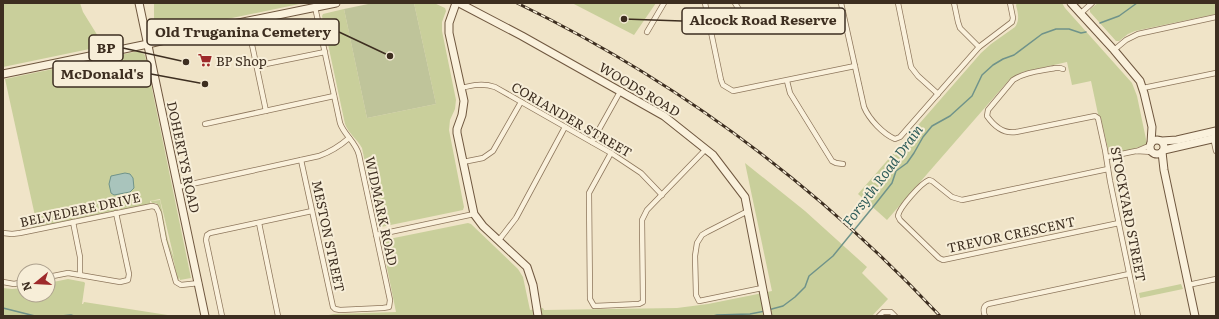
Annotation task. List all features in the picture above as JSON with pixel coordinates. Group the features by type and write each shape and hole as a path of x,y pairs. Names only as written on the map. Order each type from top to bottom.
{"street":[{"name":"DOHERTYS ROAD","path":"139,3 206,316"},
{"path":"3,74 336,3"},
{"path":"458,3 449,23 449,33 464,107 457,129 474,214 479,222 528,267 533,285 537,313"},
{"name":"WOODS ROAD","path":"458,3 522,36 664,116 713,155 745,197 768,316"},
{"path":"647,32 664,3"},
{"path":"705,3 721,80 723,84 731,90 734,91 787,81 855,66"},
{"path":"735,3 750,28 756,31 843,12"},
{"path":"841,3 866,111 874,122 895,139 900,137 979,47 1012,22 1013,16 1010,3"},
{"path":"898,3 911,67 918,76 938,94"},
{"path":"954,3 960,28 979,47"},
{"path":"1071,3 1134,73 1143,88 1152,127 1151,149 1164,170"},
{"path":"1080,14 1092,3"},
{"name":"WIDMARK ROAD","path":"315,7 341,128 358,150 390,300 389,306"},
{"path":"1114,50 1126,40 1138,34 1216,17"},
{"path":"247,21 266,111"},
{"path":"256,66 325,52"},
{"name":"STOCKYARD STREET","path":"1063,69 1055,68 1018,77 986,113 988,118 1000,129 1012,133 1096,117 1100,123 1138,316"},
{"path":"1143,88 1216,73"},
{"path":"787,81 790,93 832,161 843,164"},
{"name":"CORIANDER STREET","path":"461,88 479,84 495,87 611,153 641,173 662,194"},
{"path":"592,142 620,90"},
{"path":"204,124 334,96"},
{"path":"463,162 483,158 493,151 521,102"},
{"path":"499,240 516,218 565,127"},
{"path":"1152,127 1164,145 1164,170 1195,316"},
{"path":"1136,152 1154,141 1177,140 1214,135"},
{"path":"1106,158 1136,152 1157,154 1214,135"},
{"path":"1214,135 1216,151"},
{"path":"178,187 326,154 343,144 349,138"},
{"path":"611,153 589,193 590,299 594,306 639,304 643,302 642,220 648,210 662,194 706,149"},
{"name":"MESTON STREET","path":"301,160 333,307 340,310 383,308 389,306"},
{"name":"TREVOR CRESCENT","path":"1108,169 962,200 952,197 929,180 923,183 901,209 898,216 900,220 939,258 943,260 1119,223"},
{"name":"BELVEDERE DRIVE","path":"3,233 20,233 150,206 156,207 159,213 164,240 176,282 181,285 198,283"},
{"path":"748,211 702,235 697,243 695,256 696,295 699,301 762,289"},
{"path":"222,316 206,235 312,212"},
{"path":"56,276 68,274 120,282 128,280 129,274 116,213"},
{"path":"376,235 474,214"},
{"path":"73,222 80,257 80,275"},
{"path":"259,223 278,316"},
{"path":"985,316 983,312 984,307 988,304 1129,274"},
{"path":"1188,285 1216,279"},
{"path":"3,282 16,284"},
{"path":"879,316 883,312 891,312 895,316"}],"green space":[{"path":"3,3 80,3 83,12 104,46 3,67"},
{"path":"154,3 304,3 155,34 152,30 154,26"},
{"path":"373,3 414,3 436,104 367,118 344,9"},
{"path":"414,3 434,3 445,8 446,11 442,22 442,31 456,100 455,109 450,120 449,130 464,207 463,210 381,227 378,225 362,148 345,124 322,16 323,14 344,9 367,118 436,104"},
{"path":"572,3 656,3 634,35"},
{"path":"1017,3 1062,3 1132,83 1137,96 1147,144 1124,152 1110,152 1101,119 1098,114 1091,81 1072,85 1067,62 1023,72 1009,80 887,220 858,194 981,53 1015,27 1018,19"},
{"path":"1098,3 1216,3 1216,14 1135,31 1119,41 1116,41 1090,12 1090,9"},
{"path":"139,51 145,55 191,278 180,280 179,277 179,280 177,278 159,206 151,201 160,200 168,241 174,258 160,199 150,201 150,204 121,210 120,207 118,210 77,219 75,217 75,219 33,228 33,226 37,225 5,79"},
{"path":"745,163 805,211 867,267 862,273 888,299 872,316 323,316 334,314 396,312 382,243 384,240 468,223 471,224 518,269 523,277 530,310 543,308 544,310 677,308 708,304 772,291"},
{"path":"68,279 84,282 82,304 84,302 174,316 3,316 3,288 16,289 16,303 56,303 56,281"},
{"path":"1181,284 1183,289 1140,298 1139,293"}],"water":[{"path":"125,173 130,174 133,178 134,188 130,192 114,195 111,193 109,184 111,176"}],"waterway":[{"name":"Forsyth Road Drain","path":"1100,23 1119,16 1137,3"},
{"name":"Forsyth Road Drain","path":"1151,3 1167,3"},
{"name":"Forsyth Road Drain","path":"768,310 783,306 805,287 809,276 833,256 892,183 896,171 907,163 923,137 932,126 950,116 972,96 982,75 993,65 1014,55 1042,34 1056,29 1069,29 1081,33 1086,32"},
{"name":"Forsyth Road Drain","path":"3,308 35,316"},
{"name":"Forsyth Road Drain","path":"713,316 750,314 765,311"},
{"name":"Forsyth Road Drain","path":"61,316 74,316"}],"railway":[{"path":"517,3 576,33 633,66 689,102 743,140 795,181 845,224 894,269 940,316"}],"place":[{"name":"Alcock Road Reserve","path":"624,19"},
{"name":"Old Truganina Cemetery","path":"390,56"},
{"name":"BP Shop","path":"205,60"},
{"name":"BP","path":"186,62"},
{"name":"McDonald's","path":"205,84"}]}
